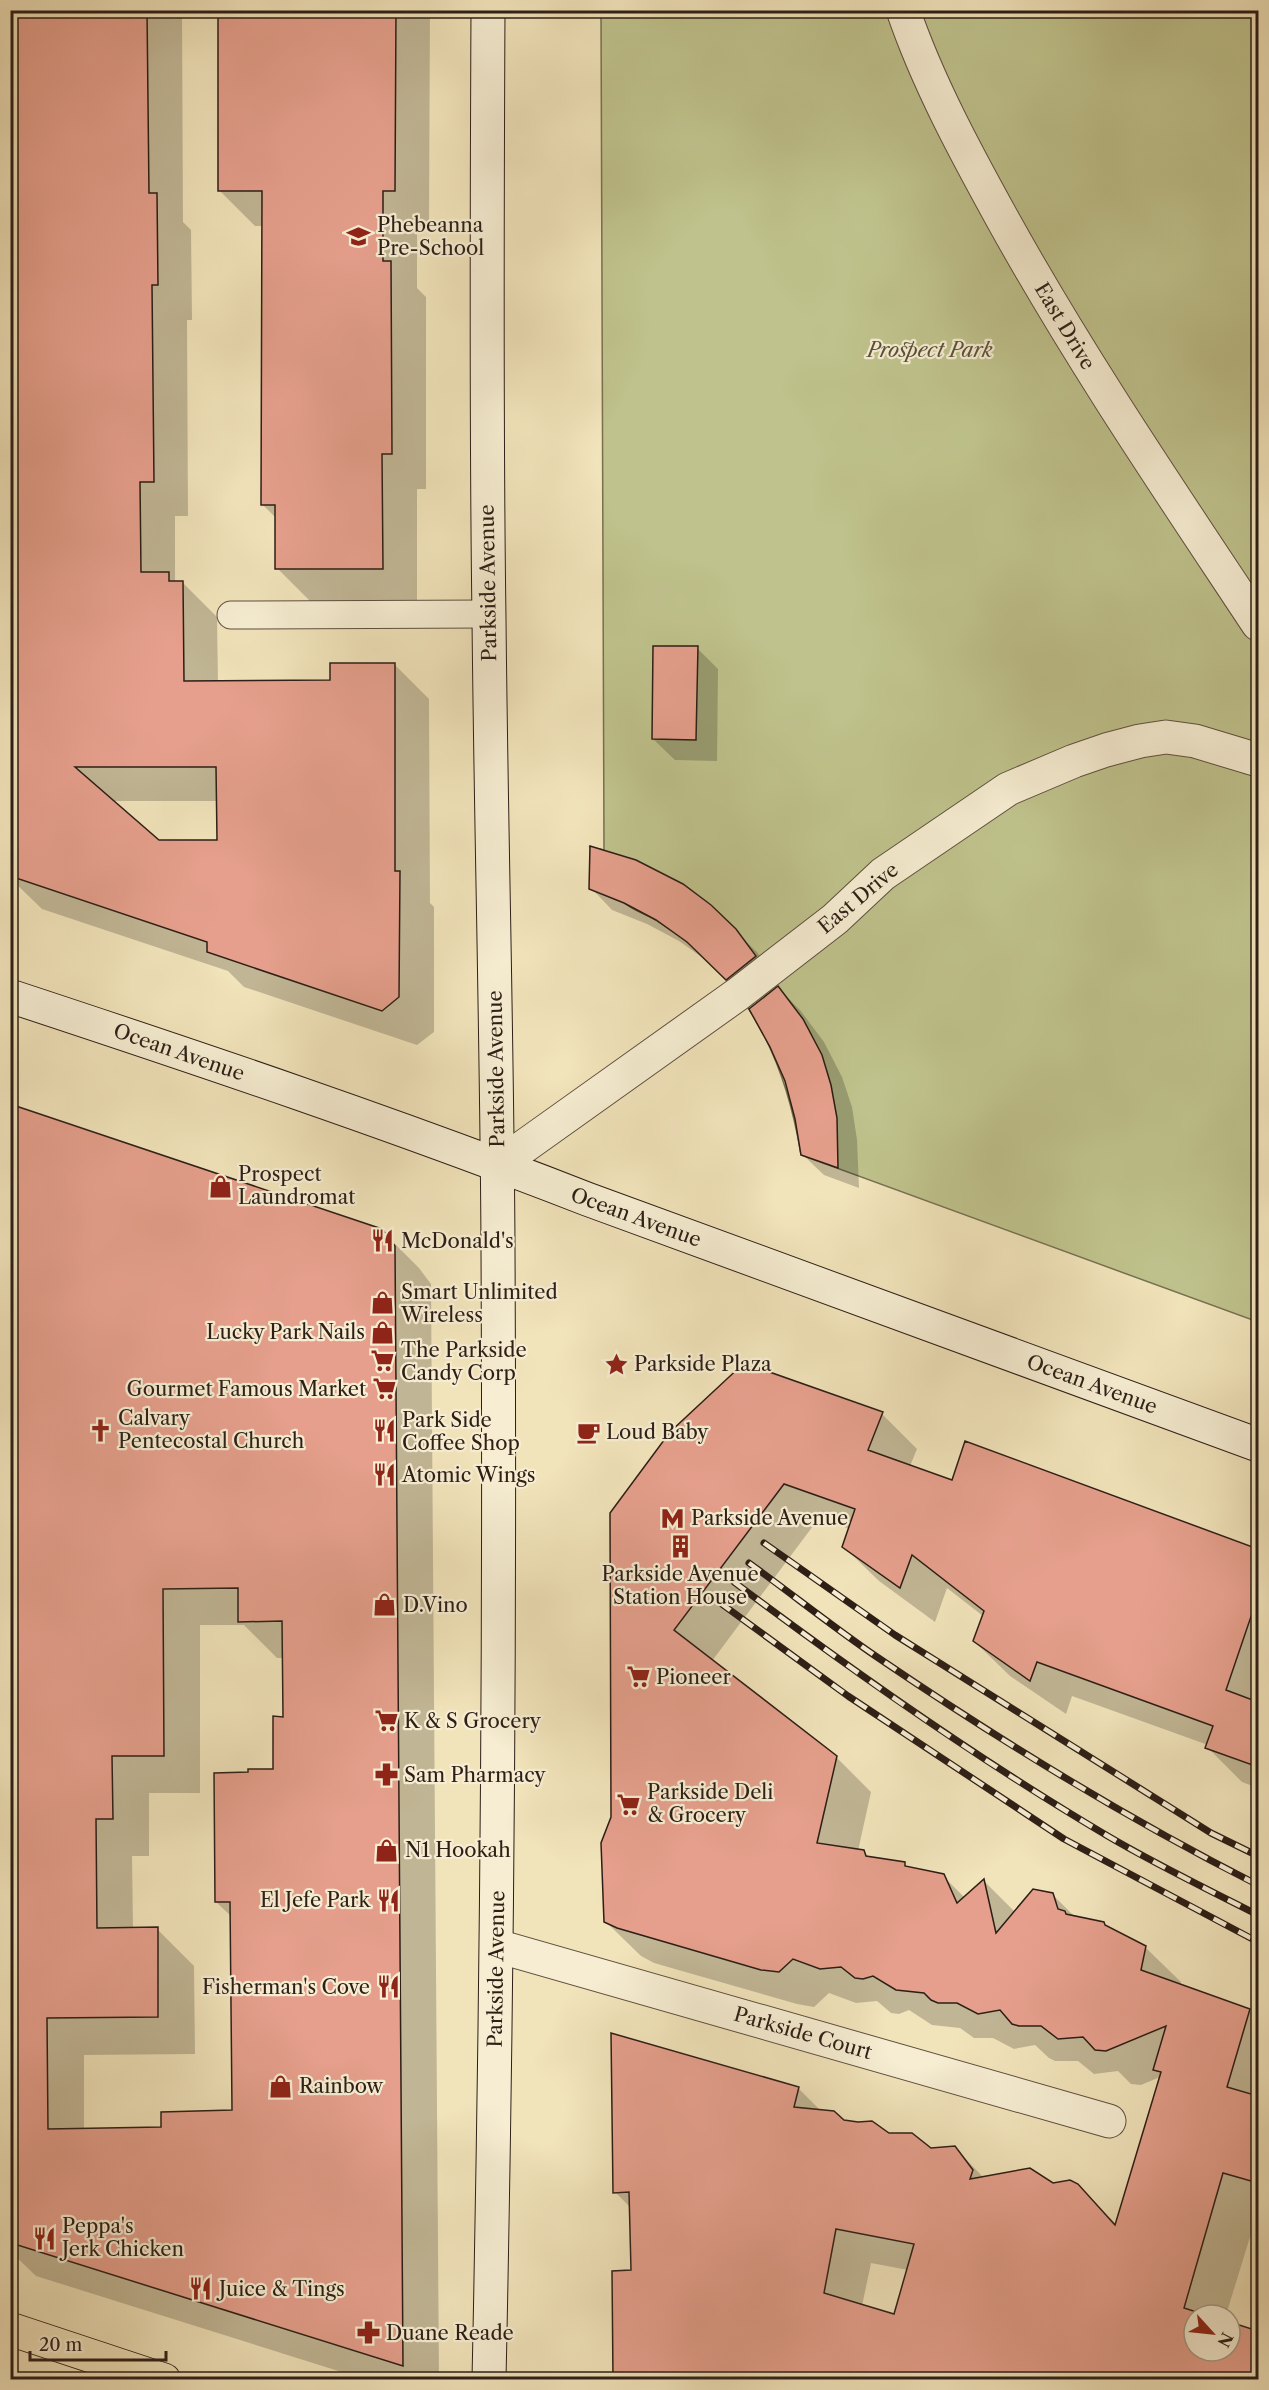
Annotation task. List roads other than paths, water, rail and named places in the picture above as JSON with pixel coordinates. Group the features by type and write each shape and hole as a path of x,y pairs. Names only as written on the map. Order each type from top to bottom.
{"main road":[{"name":"Parkside Avenue","path":"488,10 486,298 488,614 498,1165 497,1946 489,2379"},
{"name":"East Drive","path":"903,10 919,57 984,185 1048,302 1258,624"},
{"name":"East Drive","path":"498,1165 738,994 836,919 863,891 901,861 1008,789 1106,750 1166,737 1195,741 1258,760"},
{"name":"Ocean Avenue","path":"10,996 234,1071 498,1165 586,1200 1258,1445"},
{"name":"Parkside Court","path":"497,1946 1109,2121"},
{"path":"10,2329 164,2379"}],"lane":[{"path":"231,615 488,614"}],"railway":[{"path":"764,1543 895,1635 1211,1833 1258,1856"},
{"path":"749,1563 877,1657 1016,1748 1160,1833 1258,1885"},
{"path":"734,1582 824,1649 1010,1776 1125,1846 1258,1915"},
{"path":"719,1602 848,1696 1064,1839 1258,1942"}],"place":[{"name":"Phebeanna Pre-School","path":"359,236"},
{"name":"Prospect Laundromat","path":"220,1186"},
{"name":"McDonald's","path":"383,1241"},
{"name":"Smart Unlimited Wireless","path":"383,1303"},
{"name":"Lucky Park Nails","path":"383,1332"},
{"name":"The Parkside Candy Corp","path":"383,1361"},
{"name":"Parkside Plaza","path":"616,1364"},
{"name":"Gourmet Famous Market","path":"384,1389"},
{"name":"Calvary Pentecostal Church","path":"100,1430"},
{"name":"Park Side Coffee Shop","path":"384,1431"},
{"name":"Loud Baby","path":"588,1432"},
{"name":"Atomic Wings","path":"384,1475"},
{"name":"Parkside Avenue","path":"673,1518"},
{"name":"Parkside Avenue Station House","path":"680,1546"},
{"name":"D.Vino","path":"385,1605"},
{"name":"Pioneer","path":"638,1677"},
{"name":"K & S Grocery","path":"386,1721"},
{"name":"Sam Pharmacy","path":"386,1775"},
{"name":"Parkside Deli & Grocery","path":"629,1804"},
{"name":"N1 Hookah","path":"387,1850"},
{"name":"El Jefe Park","path":"388,1900"},
{"name":"Fisherman's Cove","path":"388,1987"},
{"name":"Rainbow","path":"281,2086"},
{"name":"Peppa's Jerk Chicken","path":"44,2238"},
{"name":"Juice & Tings","path":"201,2289"},
{"name":"Duane Reade","path":"368,2333"}],"park label":[{"name":"Prospect Park","path":"930,350"}]}
